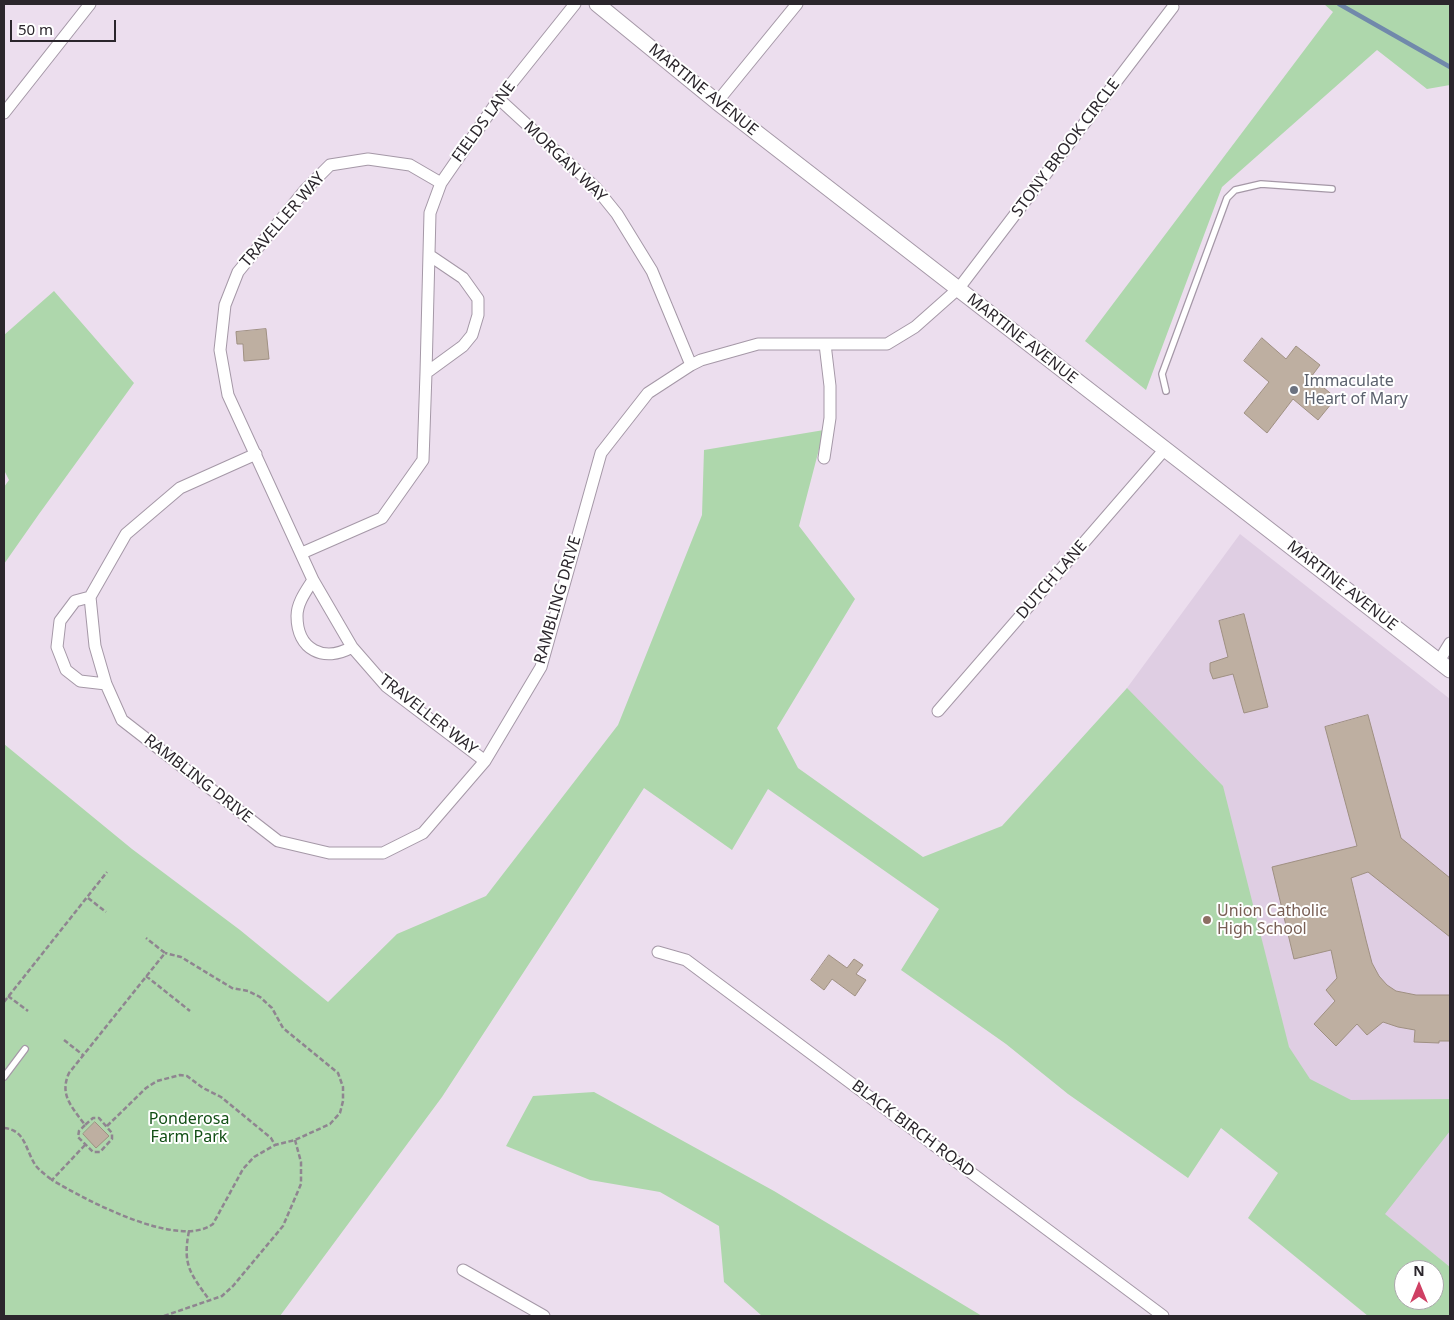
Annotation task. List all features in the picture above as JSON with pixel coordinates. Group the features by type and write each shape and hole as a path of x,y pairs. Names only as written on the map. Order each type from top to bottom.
{"main road":[{"name":"MARTINE AVENUE","path":"596,4 717,102 1445,666"}],"street":[{"path":"4,113 90,4"},
{"name":"FIELDS LANE","path":"302,553 382,518 422,460 430,213 441,182 499,99 575,4"},
{"path":"717,102 797,4"},
{"name":"STONY BROOK CIRCLE","path":"958,289 1173,7"},
{"name":"MORGAN WAY","path":"499,99 596,188 617,214 652,271 691,365"},
{"name":"TRAVELLER WAY","path":"441,182 410,165 368,159 330,165 305,190 238,272 225,305 220,350 228,395 313,580 352,647 386,686 485,760"},
{"path":"426,373 463,346 472,335 478,315 478,299 463,278 429,255"},
{"name":"RAMBLING DRIVE","path":"90,597 95,646 106,684 122,720 278,841 329,853 383,853 423,833 485,760 541,667 600,453 648,393 701,360 758,344 888,344 915,327 958,289"},
{"path":"824,458 830,410 830,386 825,344"},
{"name":"DUTCH LANE","path":"938,711 1165,449"},
{"path":"106,684 80,681 66,670 57,647 60,621 75,601 90,597 126,534 132,528 180,488 256,454"},
{"path":"313,580 300,601 297,616 300,633 306,645 315,651 328,655 342,653 352,647"},
{"path":"1445,666 1450,643"},
{"name":"BLACK BIRCH ROAD","path":"658,952 686,960 1163,1316"},
{"path":"463,1270 544,1316"}],"lane":[{"path":"1166,392 1162,374 1227,198 1235,190 1261,184 1332,189"},
{"path":"4,1077 25,1049"}],"path":[{"path":"4,1002 107,872"},
{"path":"88,898 106,912"},
{"path":"4,1128 13,1129 20,1133 37,1168 52,1180 115,1213 155,1227 189,1231 208,1228 213,1224 243,1169 254,1157 275,1145 295,1140 330,1124 340,1113 343,1101 343,1087 338,1074 283,1028 272,1008 260,997 248,991 232,988 181,957 165,954 146,938"},
{"path":"85,1125 68,1100 64,1084 69,1073 165,954"},
{"path":"146,976 190,1012"},
{"path":"8,996 28,1011"},
{"path":"64,1040 83,1055"},
{"path":"107,1126 146,1088 157,1081 180,1075 187,1076 203,1088 221,1097 271,1138 275,1145"},
{"path":"93,1118 99,1118 112,1133 112,1139 100,1152 93,1152 78,1137 79,1131 85,1125 93,1118"},
{"path":"164,1316 222,1296 233,1286 283,1226 301,1184 301,1162 295,1140"},
{"path":"52,1180 85,1145"},
{"path":"189,1231 186,1249 188,1267 210,1301"}],"shaded area":[{"name":"Union Catholic High School","path":"1240,534 1450,699 1450,1267 1444,1260 1441,1260 1385,1215 972,946 1127,688"}],"green space":[{"path":"1324,4 1450,4 1450,85 1427,89 1377,50 1222,187 1146,390 1085,341 1333,12"},
{"path":"54,291 134,383 4,564 4,487 9,480 4,470 4,335"},
{"name":"Ponderosa Farm Park","path":"824,430 799,526 855,599 777,728 798,768 923,857 1002,826 1127,688 1223,786 1289,1047 1310,1079 1351,1100 1450,1099 1450,1131 1385,1214 1441,1260 1394,1260 1394,1310 1444,1310 1444,1262 1450,1267 1450,1316 1368,1316 1248,1218 1278,1173 1221,1128 1188,1178 1068,1094 1006,1044 901,970 939,909 768,789 732,850 644,788 442,1097 280,1316 4,1316 4,744 132,849 240,930 328,1002 397,934 486,896 618,725 702,515 704,450"},
{"path":"594,1092 774,1191 982,1316 762,1316 724,1282 719,1226 660,1192 590,1180 506,1146 533,1096"}],"building":[{"path":"266,329 269,359 244,361 243,344 237,344 236,332"},
{"name":"Immaculate Heart of Mary","path":"1262,338 1286,359 1296,346 1320,365 1311,377 1336,398 1318,420 1293,399 1267,433 1244,413 1269,382 1244,361"},
{"path":"1244,614 1268,707 1244,713 1233,674 1213,679 1210,663 1228,657 1219,621"},
{"path":"1368,715 1401,838 1450,878 1450,937 1368,872 1351,878 1366,940 1372,963 1379,976 1396,991 1416,995 1450,995 1450,1041 1439,1041 1439,1043 1414,1042 1415,1030 1383,1022 1367,1035 1357,1024 1336,1046 1314,1024 1335,1001 1326,990 1337,978 1331,950 1294,959 1272,867 1357,846 1325,727"},
{"path":"829,955 847,968 854,959 863,965 856,974 866,980 855,996 832,979 824,990 811,980"},
{"path":"95,1122 109,1136 96,1148 83,1134"}],"waterway":[{"path":"1339,4 1450,67"}],"place":[{"name":"Immaculate Heart of Mary","path":"1294,390"},
{"name":"Union Catholic High School","path":"1207,920"}]}
